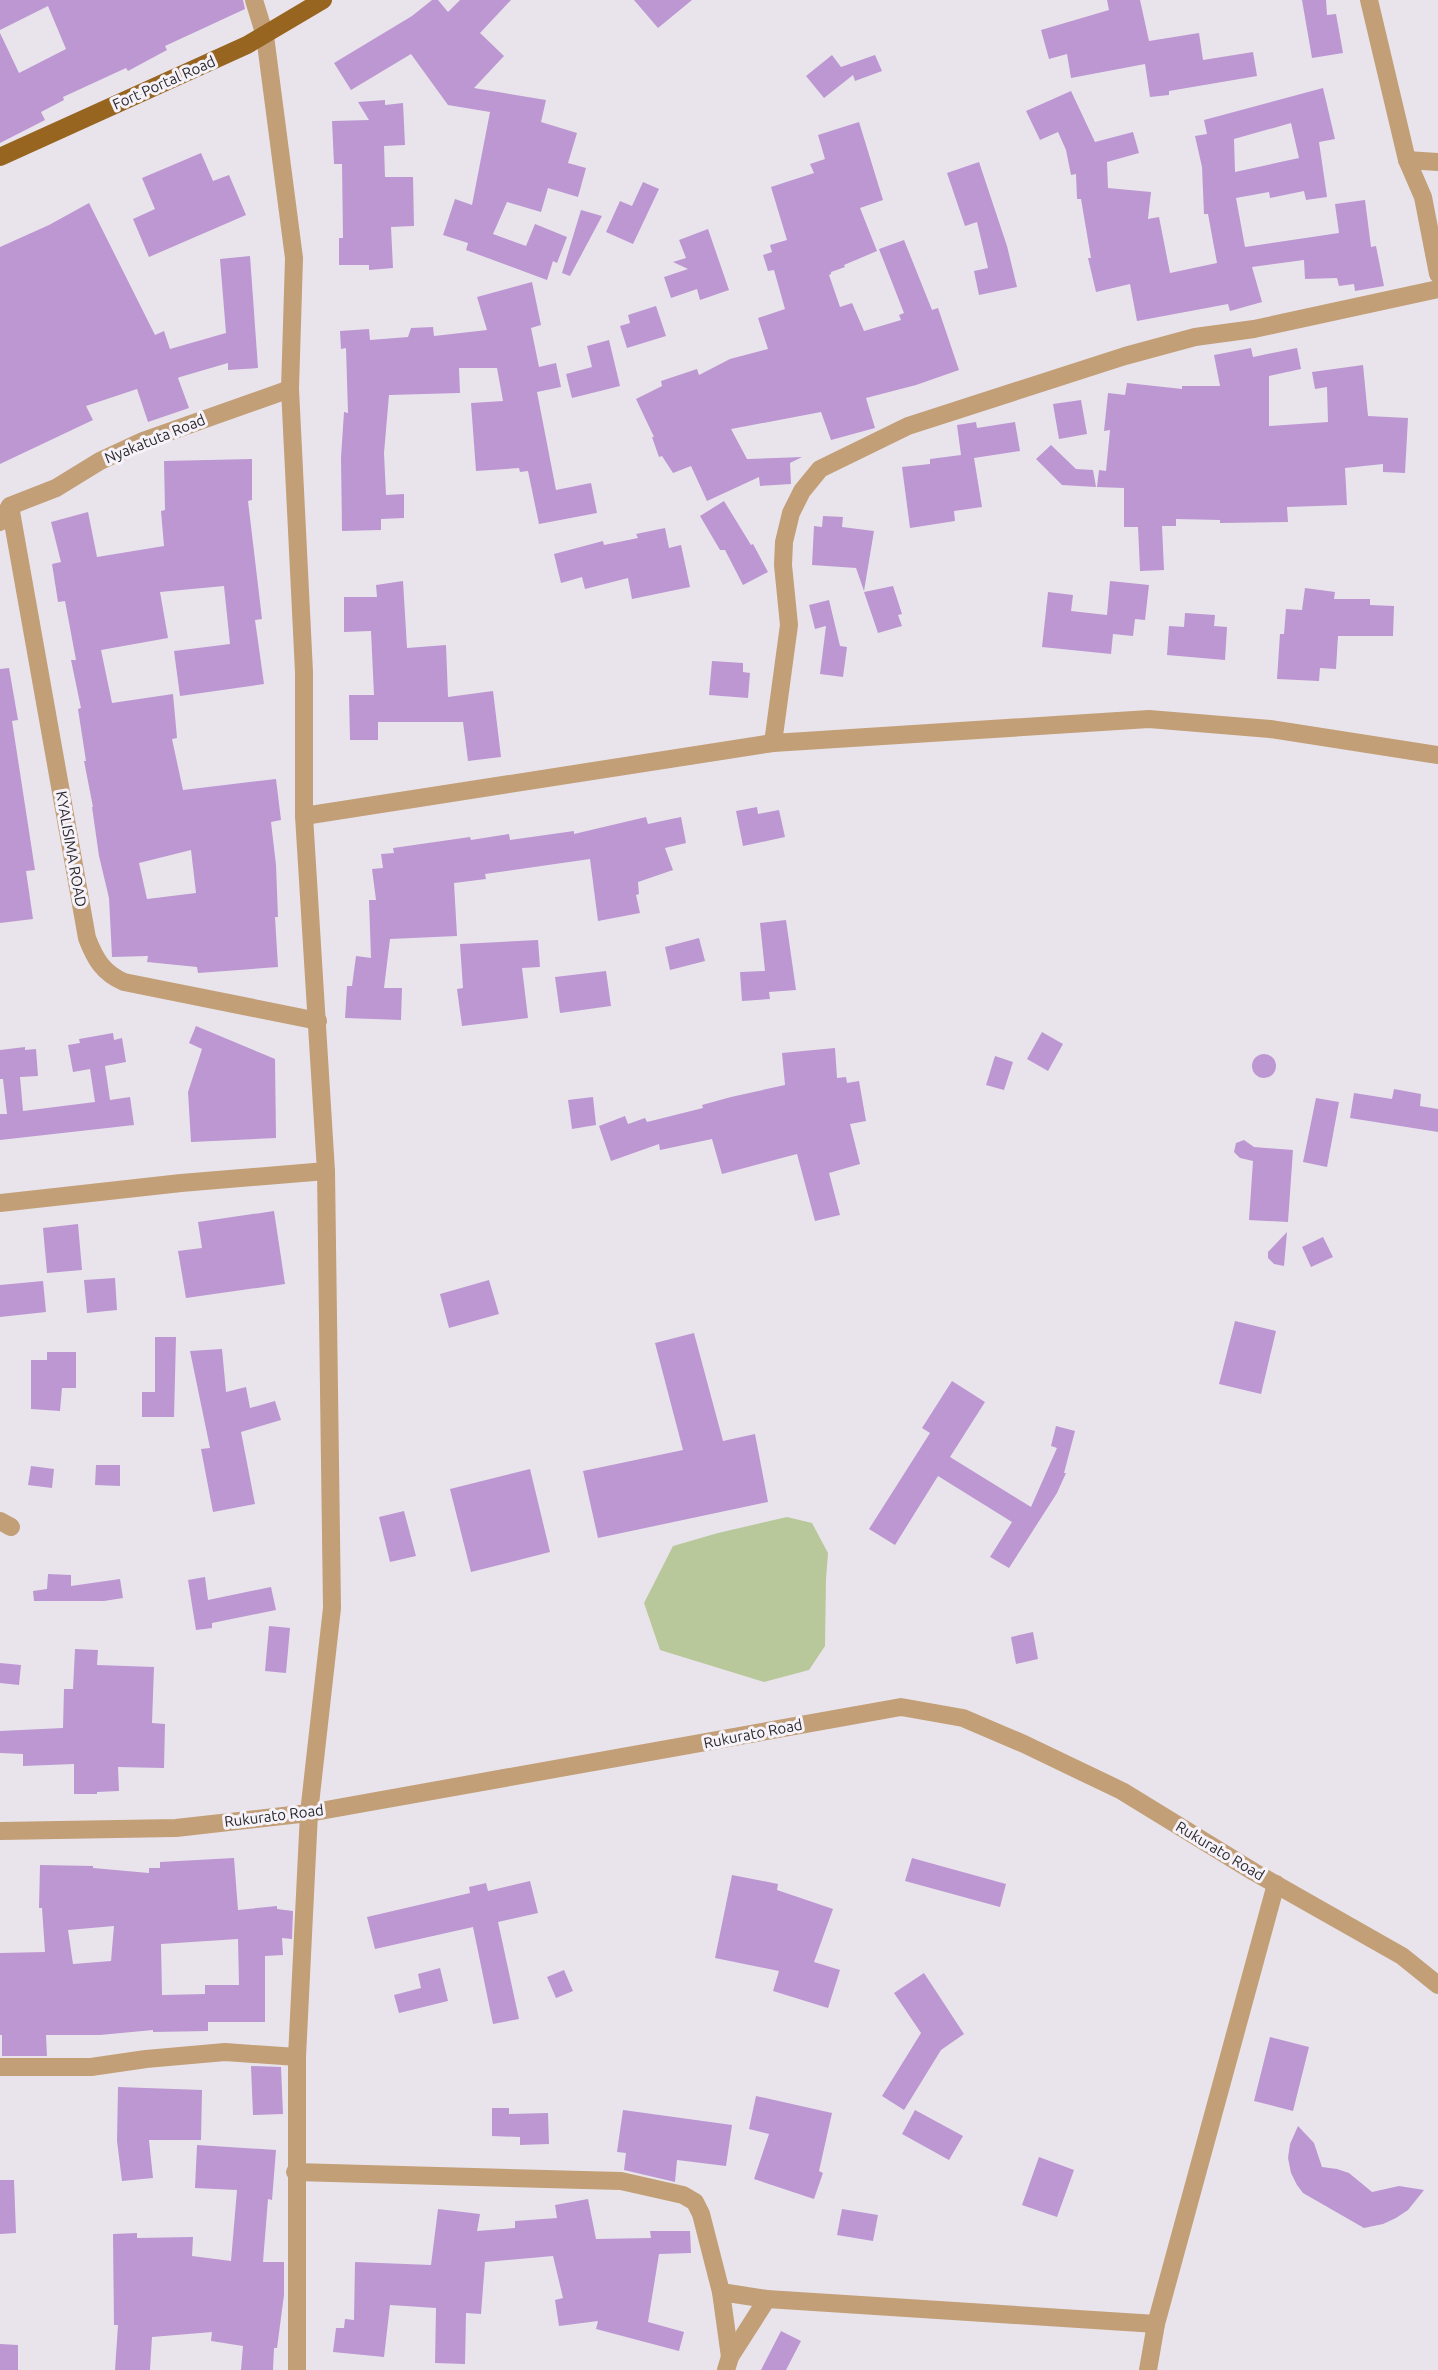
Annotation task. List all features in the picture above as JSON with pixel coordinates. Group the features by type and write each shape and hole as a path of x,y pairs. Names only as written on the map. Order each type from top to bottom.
{"main road":[{"name":"Fort Portal Road","path":"0,157 265,36 323,0"}],"street":[{"path":"254,0 265,36 294,258 290,389 304,672 304,816 326,1171 332,1608 309,1813 297,2057 295,2172 297,2370"},
{"path":"1369,0 1407,160 1423,196 1438,274"},
{"path":"1407,160 1438,162"},
{"path":"773,743 789,625 783,566 784,542 799,498 820,469 908,426 1125,356 1195,337 1254,329 1438,289"},
{"name":"Nyakatuta Road","path":"10,506 56,488 100,461 143,441 290,389"},
{"path":"0,522 10,506"},
{"name":"KYALISIMA ROAD","path":"10,506 87,938 93,954 104,970 124,982 318,1020"},
{"path":"304,816 773,743 1149,719 1270,729 1438,755"},
{"path":"0,1203 181,1183 326,1171"},
{"name":"Rukurato Road","path":"0,1831 176,1828 309,1813 901,1707 963,1718 1024,1744 1122,1791 1276,1884 1402,1956 1438,1985"},
{"path":"1148,2370 1156,2324 1276,1884"},
{"path":"0,2067 91,2067 146,2059 225,2052 297,2057"},
{"path":"295,2172 621,2181 683,2195 695,2202 701,2214 721,2292 728,2363"},
{"path":"721,2292 766,2299 1156,2324"},
{"path":"728,2363 766,2299"}],"green space":[{"path":"787,1517 812,1523 828,1553 825,1646 809,1670 764,1682 660,1650 644,1603 673,1546"}],"building":[{"path":"0,0 243,0 245,9 165,46 167,50 128,71 126,68 63,97 64,100 41,112 45,120 0,143 0,33 19,73 66,49 48,6 0,30"},
{"path":"432,0 438,0 448,12 460,0 511,0 480,33 504,56 474,88 546,100 541,122 577,133 568,163 586,168 578,197 548,188 541,212 507,202 493,234 526,246 535,224 567,237 557,263 553,261 547,280 466,250 468,243 443,235 455,199 472,205 490,112 448,105 411,54 351,90 334,63 412,16"},
{"path":"634,0 692,0 658,28"},
{"path":"1107,0 1140,0 1149,41 1199,33 1203,60 1253,52 1257,76 1169,91 1169,95 1150,97 1145,64 1071,78 1067,54 1049,59 1041,30 1109,10"},
{"path":"1302,0 1326,0 1327,15 1336,14 1343,53 1312,58"},
{"path":"832,55 841,67 875,55 882,71 855,81 853,75 824,98 806,76"},
{"path":"1323,88 1335,139 1319,142 1327,197 1306,200 1304,191 1270,198 1269,192 1236,198 1245,247 1339,233 1335,204 1365,200 1371,247 1376,246 1384,286 1355,291 1354,284 1339,286 1337,278 1305,279 1304,260 1252,267 1262,302 1230,311 1228,304 1137,321 1130,284 1096,292 1088,258 1091,258 1081,199 1077,199 1076,174 1071,175 1066,150 1058,132 1040,140 1026,111 1071,91 1095,142 1133,132 1139,153 1107,162 1108,188 1151,192 1148,219 1159,217 1170,273 1217,263 1208,214 1204,214 1202,167 1195,136 1207,134 1204,120","holes":["1291,123 1299,158 1235,172 1234,139"]},
{"path":"385,100 385,105 403,103 405,145 384,146 385,177 413,177 414,226 391,227 393,268 369,270 369,265 339,265 339,238 343,238 342,164 334,164 332,121 369,120 358,102"},
{"path":"859,122 883,200 860,208 877,251 844,265 845,267 829,275 840,307 852,303 864,331 901,320 899,315 904,313 879,249 904,240 932,310 938,308 959,370 916,385 866,398 875,428 831,440 821,412 731,429 747,459 802,457 790,463 791,484 760,486 759,477 707,501 691,466 673,473 662,456 659,457 652,437 654,437 636,399 662,386 661,381 697,369 699,375 730,359 768,349 758,318 785,309 774,270 768,271 763,255 772,252 770,245 787,240 771,187 814,173 810,164 825,159 818,135"},
{"path":"201,153 213,181 229,175 246,215 149,257 133,219 155,209 142,178"},
{"path":"979,162 1007,246 1017,287 979,295 974,271 988,268 977,222 965,226 947,173"},
{"path":"643,182 659,189 633,244 606,232 620,201 632,206"},
{"path":"89,203 155,335 164,331 170,349 226,333 220,259 250,256 258,368 228,370 228,363 180,377 178,378 189,408 148,422 137,389 86,406 93,420 0,464 0,247 49,225"},
{"path":"581,210 602,216 570,276 562,273"},
{"path":"708,229 729,290 700,300 697,289 671,298 664,277 688,269 673,262 686,258 679,240"},
{"path":"532,282 541,325 531,328 539,367 556,363 561,387 537,392 556,490 591,483 597,513 539,524 528,471 520,472 519,468 476,471 471,403 503,401 497,368 459,368 460,393 389,395 384,453 386,495 404,494 404,518 381,519 381,530 342,531 341,457 344,412 348,413 346,348 341,349 340,331 369,329 370,340 408,337 411,328 433,327 434,336 487,330 477,297"},
{"path":"656,306 666,336 627,348 620,326 630,323 628,315"},
{"path":"609,340 620,386 572,398 566,374 592,367 587,346"},
{"path":"1251,348 1253,357 1297,348 1301,369 1269,376 1269,426 1328,422 1327,387 1315,389 1312,372 1363,365 1368,416 1408,418 1405,473 1383,472 1383,464 1345,468 1347,505 1287,507 1288,522 1220,523 1220,520 1176,519 1176,526 1162,526 1164,570 1140,571 1138,527 1124,527 1124,488 1097,487 1099,470 1106,471 1110,430 1104,431 1108,393 1125,395 1127,383 1182,389 1182,386 1220,386 1214,355"},
{"path":"1081,400 1087,434 1059,439 1053,404"},
{"path":"976,422 977,428 1015,422 1020,451 974,458 982,507 954,511 955,521 910,528 902,467 930,464 930,459 961,455 957,425"},
{"path":"1051,445 1076,469 1093,470 1096,487 1062,485 1036,459"},
{"path":"252,459 252,500 248,501 262,619 255,620 264,684 180,696 174,651 230,644 224,586 160,592 168,638 101,650 112,703 173,694 177,738 172,739 183,790 276,779 281,820 271,822 276,865 278,917 275,917 278,967 198,973 197,967 147,962 148,956 112,957 109,898 99,856 84,761 86,761 78,709 81,708 71,660 76,660 65,601 58,602 52,564 61,562 51,522 88,512 97,557 164,546 161,511 165,510 164,461","holes":["191,850 196,893 147,899 139,863"]},
{"path":"724,501 751,545 753,544 768,572 743,585 725,550 720,550 700,516"},
{"path":"823,516 843,517 842,527 874,531 864,591 856,568 812,565 814,526 822,527"},
{"path":"665,528 669,548 681,545 690,587 632,599 628,578 585,589 582,577 561,583 554,554 603,541 604,545 638,538 636,534"},
{"path":"403,581 407,648 446,645 448,697 493,691 501,757 468,761 463,722 378,722 378,740 350,740 349,695 374,695 371,631 344,632 344,597 377,597 376,585"},
{"path":"1110,581 1149,585 1145,620 1135,619 1133,636 1113,634 1111,654 1042,647 1048,592 1073,595 1071,611 1107,615"},
{"path":"893,586 902,614 898,615 902,626 878,633 864,592"},
{"path":"1305,588 1335,592 1334,599 1370,599 1370,605 1394,606 1393,636 1338,636 1336,669 1320,668 1319,681 1277,679 1280,634 1284,634 1286,609 1302,610"},
{"path":"829,600 840,646 847,647 843,677 820,674 826,626 815,629 809,605"},
{"path":"1185,613 1215,615 1214,626 1227,627 1225,660 1167,655 1169,626 1184,627"},
{"path":"712,661 743,663 743,672 750,673 748,698 709,695"},
{"path":"9,668 18,720 12,721 35,870 26,871 33,919 0,923 0,669"},
{"path":"757,807 758,814 779,810 785,837 743,846 736,811"},
{"path":"646,817 648,824 681,817 686,843 665,848 673,870 638,882 639,894 636,895 640,913 598,921 590,859 485,874 486,879 454,883 457,936 390,939 384,988 402,988 401,1020 345,1018 347,986 352,986 356,956 371,958 369,900 376,900 372,869 383,868 381,854 394,853 393,848 470,837 471,840 509,834 510,840 574,831 574,834"},
{"path":"786,920 796,990 769,992 770,999 742,1001 740,972 765,971 760,923"},
{"path":"699,938 705,961 670,970 665,947"},
{"path":"538,940 540,967 522,968 528,1018 462,1026 457,989 463,988 460,944"},
{"path":"606,971 611,1006 560,1013 555,977"},
{"path":"196,1026 275,1059 276,1138 191,1142 188,1092 202,1049 189,1043"},
{"path":"1042,1032 1063,1044 1048,1071 1027,1059"},
{"path":"113,1033 114,1040 122,1038 126,1062 105,1066 110,1100 130,1097 134,1125 0,1140 0,1114 7,1114 3,1079 0,1079 0,1050 25,1047 25,1050 36,1049 38,1076 20,1077 23,1111 95,1102 90,1069 73,1072 68,1045 80,1043 79,1039"},
{"path":"835,1048 837,1078 846,1077 847,1083 859,1081 866,1121 850,1124 860,1164 829,1173 840,1215 815,1221 797,1154 722,1174 712,1139 660,1150 659,1144 611,1161 599,1126 625,1116 628,1124 645,1118 647,1122 703,1108 702,1105 731,1097 785,1085 782,1053"},
{"path":"1264,1054 1269,1055 1275,1061 1275,1071 1269,1077 1264,1078 1259,1077 1253,1071 1252,1066 1253,1061 1259,1055"},
{"path":"995,1056 1013,1062 1004,1090 986,1085"},
{"path":"1394,1089 1421,1094 1420,1106 1438,1109 1438,1132 1350,1118 1354,1093 1392,1099"},
{"path":"593,1097 596,1125 572,1129 568,1100"},
{"path":"1316,1098 1339,1102 1327,1167 1303,1162"},
{"path":"1244,1140 1254,1147 1293,1150 1288,1222 1249,1220 1253,1161 1240,1158 1234,1152 1236,1143"},
{"path":"274,1211 285,1284 186,1298 178,1251 202,1248 198,1222"},
{"path":"78,1224 82,1270 47,1273 43,1228"},
{"path":"1287,1232 1284,1266 1274,1264 1268,1258 1268,1252"},
{"path":"1323,1237 1333,1257 1311,1267 1302,1247"},
{"path":"115,1278 117,1310 87,1313 84,1280"},
{"path":"489,1280 499,1314 449,1328 440,1294"},
{"path":"43,1281 46,1312 0,1317 0,1285"},
{"path":"1235,1321 1276,1331 1261,1394 1219,1384"},
{"path":"694,1333 723,1441 755,1434 768,1502 598,1538 583,1471 683,1450 655,1343"},
{"path":"155,1337 176,1337 174,1417 142,1417 142,1392 155,1392"},
{"path":"222,1349 226,1392 246,1387 250,1408 275,1401 281,1420 241,1432 255,1504 213,1512 201,1449 210,1448 190,1351"},
{"path":"47,1352 76,1352 76,1388 62,1388 60,1411 31,1409 31,1360 47,1360"},
{"path":"952,1381 985,1402 950,1457 1031,1507 1057,1448 1051,1446 1056,1426 1075,1431 1064,1473 1066,1473 1057,1493 1009,1568 990,1557 1012,1522 938,1476 895,1545 869,1529 930,1433 922,1428"},
{"path":"96,1465 120,1465 120,1486 95,1485"},
{"path":"31,1466 54,1469 52,1488 28,1485"},
{"path":"530,1469 550,1552 471,1572 450,1489"},
{"path":"404,1511 416,1556 390,1562 379,1517"},
{"path":"48,1574 71,1575 71,1586 120,1579 123,1598 104,1601 34,1601 33,1591 47,1589"},
{"path":"205,1577 208,1600 271,1587 276,1610 212,1623 212,1628 196,1630 188,1580"},
{"path":"269,1626 290,1628 286,1673 265,1671"},
{"path":"1033,1632 1038,1659 1016,1664 1011,1637"},
{"path":"75,1649 98,1650 97,1665 154,1667 152,1723 165,1724 164,1768 118,1767 119,1791 74,1794 74,1764 23,1766 23,1754 0,1753 0,1731 63,1728 64,1689 73,1689"},
{"path":"0,1663 21,1665 19,1685 0,1683"},
{"path":"234,1858 238,1910 277,1906 277,1909 293,1911 292,1939 282,1938 283,1955 265,1956 265,2022 208,2022 208,2031 153,2032 153,2030 100,2035 46,2035 47,2056 2,2056 0,1953 45,1952 42,1908 39,1908 40,1865 93,1866 93,1868 149,1873 149,1868 160,1868 160,1862","holes":["114,1926 111,1961 73,1964 68,1930","238,1939 239,1985 205,1985 205,1994 162,1995 161,1944"]},
{"path":"912,1858 1006,1884 1000,1907 905,1881"},
{"path":"732,1875 778,1884 777,1890 833,1909 814,1962 840,1970 828,2008 773,1991 779,1971 715,1958"},
{"path":"530,1881 538,1913 498,1922 519,2019 493,2024 473,1927 375,1949 367,1917 470,1893 469,1887 486,1883 488,1891"},
{"path":"440,1968 448,2001 399,2013 394,1995 421,1988 418,1974"},
{"path":"564,1970 573,1991 556,1998 547,1977"},
{"path":"924,1973 964,2034 941,2050 904,2110 882,2096 921,2033 894,1993"},
{"path":"1270,2037 1309,2047 1293,2111 1254,2101"},
{"path":"251,2066 281,2067 283,2114 253,2115"},
{"path":"118,2087 202,2090 201,2140 149,2140 153,2178 122,2181 117,2141"},
{"path":"756,2096 832,2113 819,2171 823,2173 814,2199 754,2179 769,2134 749,2129"},
{"path":"492,2108 509,2108 509,2114 548,2113 549,2144 520,2145 520,2137 492,2136"},
{"path":"623,2110 732,2125 726,2166 677,2160 675,2182 624,2170 626,2153 617,2152"},
{"path":"915,2110 963,2136 949,2160 902,2134"},
{"path":"1298,2126 1314,2143 1322,2167 1349,2173 1372,2192 1399,2186 1424,2190 1408,2210 1396,2218 1383,2224 1364,2228 1303,2193 1297,2185 1291,2173 1288,2158 1290,2144"},
{"path":"197,2145 276,2150 272,2200 268,2199 263,2262 284,2262 284,2295 277,2348 274,2348 273,2370 241,2370 243,2346 211,2341 212,2332 152,2337 150,2370 115,2370 118,2325 114,2325 113,2234 137,2233 137,2238 193,2237 192,2256 231,2261 237,2190 195,2188"},
{"path":"1039,2157 1074,2170 1057,2217 1022,2205"},
{"path":"0,2180 14,2180 16,2233 0,2234"},
{"path":"588,2199 596,2239 651,2238 650,2231 690,2231 691,2253 659,2254 648,2322 684,2332 679,2351 596,2329 598,2321 559,2326 555,2300 563,2298 553,2256 485,2262 481,2314 466,2313 465,2364 435,2363 436,2308 390,2305 384,2357 333,2352 336,2328 344,2328 345,2319 354,2320 355,2262 431,2265 438,2209 480,2214 477,2231 515,2228 515,2221 557,2218 555,2205"},
{"path":"842,2209 878,2215 873,2241 837,2235"},
{"path":"781,2331 801,2341 786,2370 761,2370"},
{"path":"0,2344 18,2345 18,2370 0,2370"}]}
